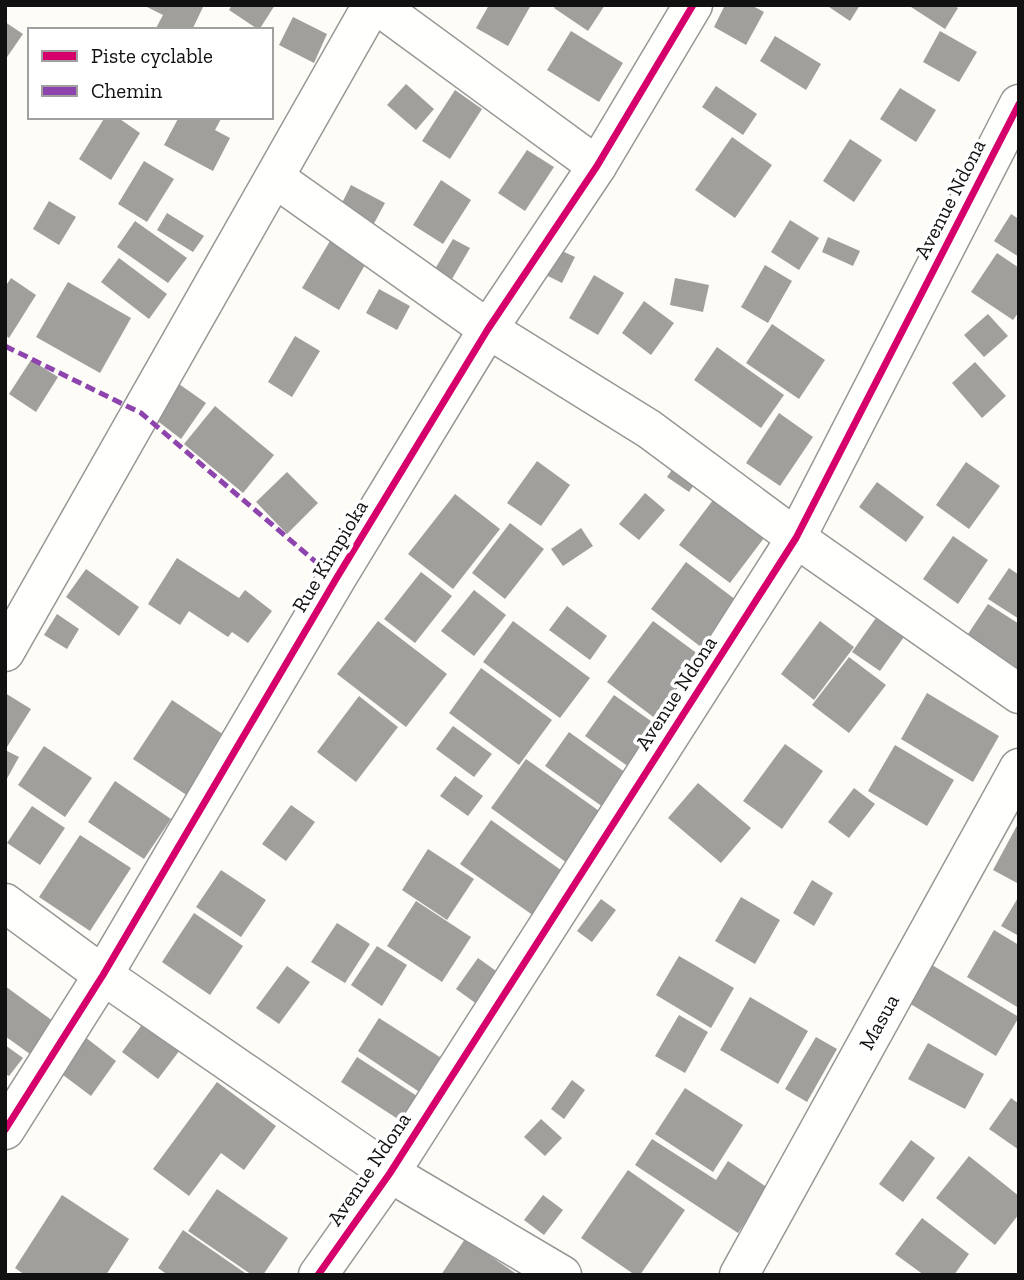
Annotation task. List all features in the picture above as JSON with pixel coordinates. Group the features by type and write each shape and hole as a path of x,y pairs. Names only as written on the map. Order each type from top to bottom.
{"street":[{"path":"5,652 374,5 597,166"},
{"name":"Rue Kimpioka","path":"5,1130 103,975 336,579 488,329 597,166 693,5"},
{"name":"Avenue Ndona","path":"318,1275 390,1173 796,538 1017,109"},
{"path":"275,178 488,329 649,429 796,538 1019,694"},
{"name":"Masua","path":"740,1275 1019,768"},
{"path":"5,903 103,975 390,1173 562,1275"}],"building":[{"path":"143,5 204,5 193,28 156,28 163,15"},
{"path":"232,5 275,5 260,28 256,28 229,10"},
{"path":"489,5 531,5 508,46 476,28"},
{"path":"556,5 605,5 588,31 554,8"},
{"path":"725,5 751,5 764,12 746,45 714,27"},
{"path":"826,5 860,5 850,21"},
{"path":"908,5 953,5 958,8 945,29"},
{"path":"293,17 327,34 314,63 279,45"},
{"path":"5,22 23,34 5,60"},
{"path":"571,31 623,63 599,102 547,70"},
{"path":"940,31 977,52 959,82 923,62"},
{"path":"775,36 821,64 806,90 760,61"},
{"path":"406,84 434,109 416,130 387,105"},
{"path":"716,86 757,114 743,135 702,107"},
{"path":"900,88 936,110 916,142 880,119"},
{"path":"455,90 482,109 450,159 422,141"},
{"path":"104,119 120,119 140,133 111,180 79,159"},
{"path":"178,119 221,119 215,130 230,138 213,171 164,145"},
{"path":"732,137 772,165 735,218 695,190"},
{"path":"850,139 882,160 854,202 823,181"},
{"path":"527,150 554,167 525,211 498,193"},
{"path":"144,161 174,179 147,222 118,204"},
{"path":"441,180 471,200 443,244 413,225"},
{"path":"351,185 385,203 371,229 338,211"},
{"path":"49,201 76,217 59,245 33,229"},
{"path":"167,213 204,236 193,252 157,230"},
{"path":"1011,214 1019,219 1019,257 994,241"},
{"path":"790,220 819,238 799,270 771,252"},
{"path":"135,221 187,258 168,283 117,247"},
{"path":"333,236 369,258 339,310 302,288"},
{"path":"828,237 860,251 853,266 822,252"},
{"path":"453,239 470,248 452,279 435,269"},
{"path":"560,250 575,257 562,283 546,275"},
{"path":"997,253 1019,268 1019,312 1013,320 971,292"},
{"path":"119,258 167,294 149,319 101,282"},
{"path":"765,265 792,281 768,323 741,307"},
{"path":"594,275 624,293 598,335 569,318"},
{"path":"11,278 36,295 9,338 5,335 5,287"},
{"path":"675,278 709,285 703,312 670,305"},
{"path":"68,282 131,318 100,373 36,337"},
{"path":"379,289 410,306 397,330 366,313"},
{"path":"644,301 674,323 651,355 622,333"},
{"path":"988,314 1008,336 984,357 964,335"},
{"path":"772,324 825,360 799,399 746,363"},
{"path":"295,336 320,351 292,397 268,382"},
{"path":"717,347 784,395 761,428 694,380"},
{"path":"31,360 58,377 36,412 9,394"},
{"path":"975,362 1006,396 982,418 952,383"},
{"path":"179,384 206,403 181,439 155,419"},
{"path":"215,406 274,455 243,493 184,444"},
{"path":"779,413 813,437 780,486 746,463"},
{"path":"679,460 700,476 689,492 667,477"},
{"path":"537,461 570,485 541,526 507,503"},
{"path":"966,462 1000,486 969,529 936,505"},
{"path":"287,472 318,503 287,534 256,502"},
{"path":"877,482 924,517 906,542 859,507"},
{"path":"645,493 665,510 639,540 619,524"},
{"path":"455,494 500,529 453,589 408,554"},
{"path":"716,496 767,534 730,583 679,545"},
{"path":"510,523 544,549 505,599 472,573"},
{"path":"581,528 593,546 563,566 551,549"},
{"path":"953,536 988,560 958,604 923,579"},
{"path":"177,558 239,598 245,590 272,611 248,643 232,632 228,637 189,611 180,625 148,604"},
{"path":"686,562 736,600 701,647 651,609"},
{"path":"1009,568 1019,575 1019,619 988,599"},
{"path":"86,569 139,607 119,636 66,597"},
{"path":"421,572 452,596 415,643 384,619"},
{"path":"474,590 506,615 474,656 441,631"},
{"path":"988,604 1019,624 1019,672 964,640"},
{"path":"567,606 607,636 590,660 549,630"},
{"path":"57,614 79,629 67,649 44,635"},
{"path":"878,615 906,634 880,671 852,652"},
{"path":"378,621 447,674 406,727 337,674"},
{"path":"513,621 590,678 560,718 483,662"},
{"path":"653,621 702,657 656,719 607,682"},
{"path":"820,621 854,647 814,700 781,674"},
{"path":"849,657 886,685 849,733 812,705"},
{"path":"481,668 552,720 519,765 449,713"},
{"path":"5,693 31,709 7,747 5,746"},
{"path":"927,693 999,736 973,782 901,739"},
{"path":"614,695 658,726 629,767 585,736"},
{"path":"359,696 398,727 356,782 317,752"},
{"path":"172,700 227,737 188,796 133,759"},
{"path":"453,726 492,754 474,777 436,749"},
{"path":"569,732 626,773 603,807 545,766"},
{"path":"785,744 823,771 782,829 743,801"},
{"path":"895,745 954,780 927,826 868,791"},
{"path":"44,746 92,778 65,817 18,785"},
{"path":"5,750 19,757 5,782"},
{"path":"526,759 602,813 567,863 491,808"},
{"path":"455,776 483,796 468,816 440,796"},
{"path":"115,781 171,819 144,859 88,822"},
{"path":"698,783 751,828 721,863 668,818"},
{"path":"854,788 875,804 849,838 828,822"},
{"path":"291,805 315,822 286,861 262,844"},
{"path":"32,806 65,828 40,865 7,843"},
{"path":"491,820 565,873 534,916 460,864"},
{"path":"1019,822 1019,884 993,870"},
{"path":"80,835 131,868 90,931 39,897"},
{"path":"428,849 474,879 447,920 402,890"},
{"path":"221,870 266,900 241,937 196,907"},
{"path":"812,880 833,893 814,926 793,913"},
{"path":"1019,896 1019,936 1001,926"},
{"path":"741,897 780,920 755,964 715,941"},
{"path":"601,899 616,910 592,942 577,931"},
{"path":"416,901 471,937 442,982 387,946"},
{"path":"194,913 243,946 210,995 162,962"},
{"path":"337,923 370,944 345,983 311,962"},
{"path":"994,930 1019,945 1019,1008 967,977"},
{"path":"377,946 407,965 382,1006 351,985"},
{"path":"679,956 734,988 711,1028 656,995"},
{"path":"478,958 503,976 481,1007 456,989"},
{"path":"932,965 1019,1017 996,1056 909,1003"},
{"path":"287,966 310,982 279,1024 256,1008"},
{"path":"5,986 57,1024 34,1057 5,1036"},
{"path":"750,997 808,1031 778,1084 720,1050"},
{"path":"679,1015 708,1032 685,1073 655,1056"},
{"path":"379,1018 446,1061 424,1095 358,1051"},
{"path":"146,1019 183,1046 158,1079 122,1052"},
{"path":"85,1037 116,1061 91,1096 59,1072"},
{"path":"816,1037 837,1049 807,1102 785,1089"},
{"path":"928,1043 984,1074 965,1109 908,1079"},
{"path":"5,1045 23,1058 9,1076 5,1074"},
{"path":"357,1057 420,1098 404,1123 341,1082"},
{"path":"572,1080 585,1090 564,1119 551,1109"},
{"path":"217,1082 276,1126 244,1170 221,1153 189,1196 153,1169"},
{"path":"685,1088 743,1125 713,1172 655,1134"},
{"path":"1011,1098 1019,1104 1019,1150 989,1129"},
{"path":"541,1119 562,1138 545,1156 524,1137"},
{"path":"652,1139 716,1180 728,1161 768,1188 738,1233 635,1165"},
{"path":"911,1140 935,1158 903,1202 879,1184"},
{"path":"969,1156 1019,1196 1019,1214 995,1245 936,1198"},
{"path":"628,1170 685,1210 640,1275 635,1275 581,1238"},
{"path":"217,1189 288,1238 263,1275 252,1275 188,1231"},
{"path":"62,1195 129,1239 106,1275 25,1275 15,1268"},
{"path":"543,1195 563,1210 544,1235 524,1220"},
{"path":"922,1218 969,1254 954,1275 924,1275 895,1254"},
{"path":"183,1230 248,1275 168,1275 158,1268"},
{"path":"465,1239 515,1273 441,1275"}],"marked path":[{"path":"5,346 141,413 336,579"}],"cycle path":[{"path":"5,1130 103,975 336,579 488,329 597,166 693,5"},
{"path":"318,1275 390,1173 796,538 1019,104"}]}
